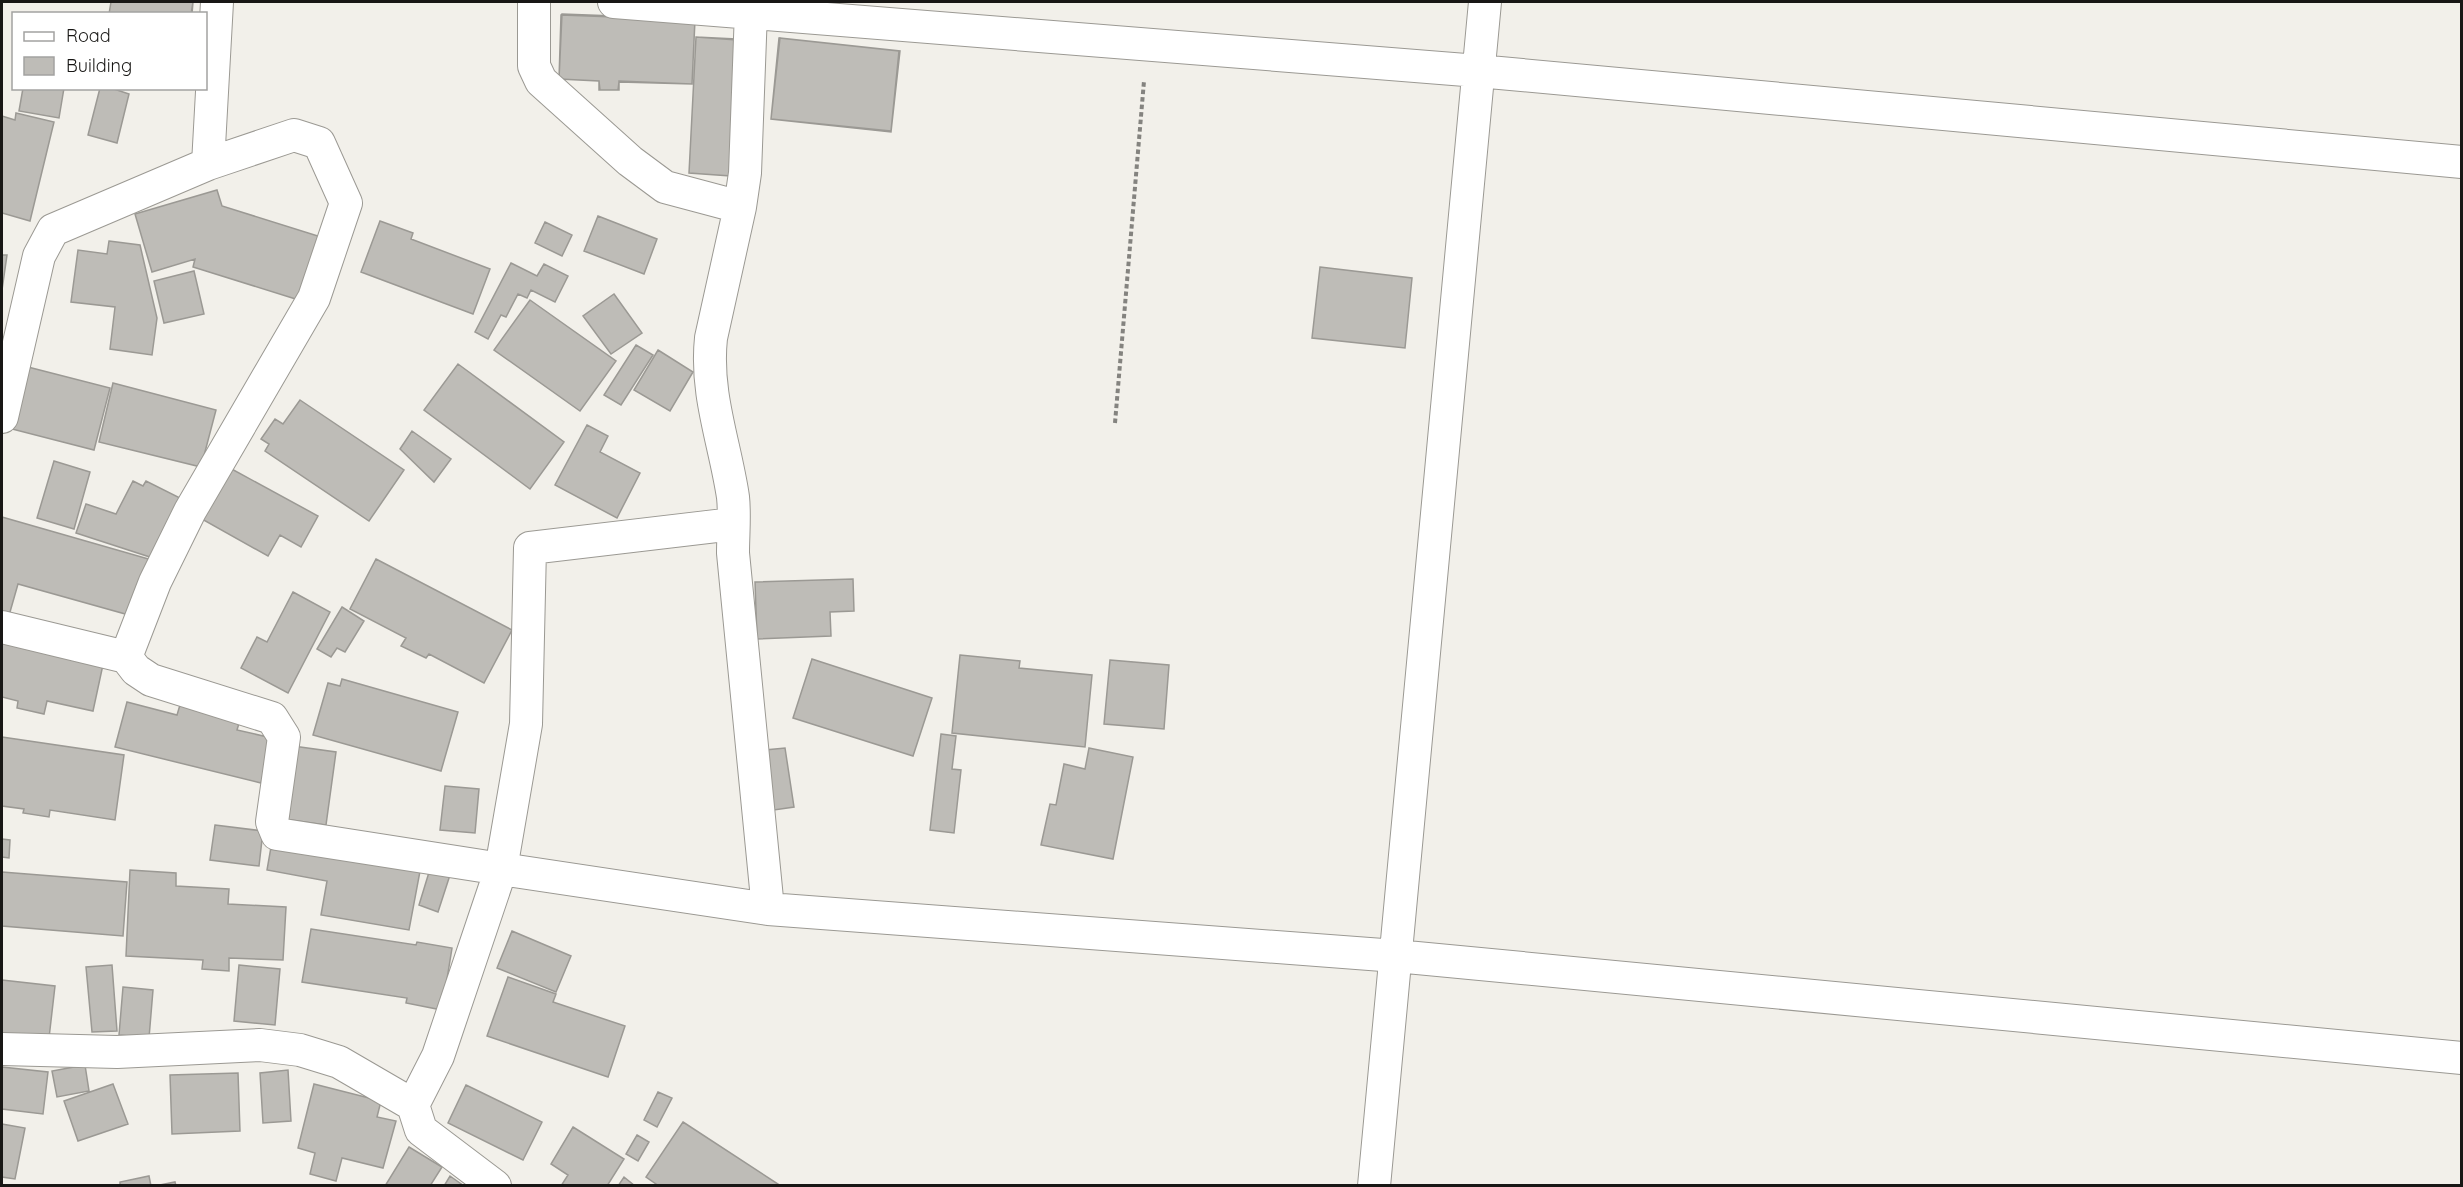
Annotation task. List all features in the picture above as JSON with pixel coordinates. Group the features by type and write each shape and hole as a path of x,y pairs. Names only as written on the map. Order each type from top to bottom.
{"street":[{"path":"208,164 217,2"},
{"path":"534,2 534,66 541,81 630,161 665,187 740,207"},
{"path":"614,2 751,11 1478,71 2462,162"},
{"path":"1374,1185 1485,2"},
{"path":"751,11 745,173 740,207 711,338 709,384 733,500 733,553 768,909"},
{"path":"3,408 39,256 53,230 208,164 294,135 319,143 346,203 315,298 190,511 155,582 126,657"},
{"path":"413,1105 438,1056 501,869 526,724 530,548 733,524"},
{"path":"2,627 126,657 136,670 151,680 272,718 284,737 272,822 277,834 768,909 1396,956 2462,1058"},
{"path":"2,1049 117,1052 260,1045 300,1050 339,1062 413,1105 421,1130 495,1185"}],"path":[{"path":"1115,423 1147,44"}],"building":[{"path":"111,2 193,2 191,12 109,12"},
{"path":"111,2 193,2 192,12 109,12"},
{"path":"562,14 695,19 692,84 619,82 618,90 599,90 599,81 559,79"},
{"path":"561,15 695,20 692,84 619,81 619,90 600,90 599,81 559,79"},
{"path":"696,37 736,39 731,176 689,173"},
{"path":"696,37 737,40 730,176 689,173"},
{"path":"779,38 899,51 891,131 771,119"},
{"path":"780,38 900,51 891,132 771,119"},
{"path":"23,90 64,90 59,118 19,111"},
{"path":"99,90 117,90 129,94 117,143 88,135"},
{"path":"16,113 54,122 30,221 2,213 2,116 15,120"},
{"path":"217,190 222,206 321,237 302,301 193,267 195,259 152,272 135,214"},
{"path":"598,216 657,239 644,274 584,251"},
{"path":"380,221 413,233 411,239 490,269 473,314 361,272"},
{"path":"545,222 572,235 562,256 535,243"},
{"path":"109,241 140,245 157,318 152,355 110,349 115,307 71,302 78,250 107,254"},
{"path":"2,255 7,255 2,290"},
{"path":"511,263 537,276 544,264 568,276 555,302 531,290 527,298 518,294 506,317 501,315 488,339 475,332"},
{"path":"1320,267 1412,278 1405,348 1312,338"},
{"path":"194,271 204,314 164,323 154,281"},
{"path":"614,294 642,333 611,354 583,316"},
{"path":"530,300 616,361 580,411 494,350"},
{"path":"636,345 653,355 621,405 604,395"},
{"path":"658,350 693,372 670,411 634,390"},
{"path":"458,364 564,442 530,489 424,410"},
{"path":"28,367 110,388 94,450 12,429"},
{"path":"113,383 216,410 201,467 99,442"},
{"path":"300,400 404,470 369,521 265,451 269,444 261,439 275,419 283,424"},
{"path":"587,425 608,436 600,452 640,473 617,518 555,485"},
{"path":"412,431 451,459 434,482 400,449"},
{"path":"54,461 90,472 74,529 37,518"},
{"path":"228,467 318,516 301,547 280,535 268,556 200,518"},
{"path":"133,481 143,486 146,481 186,501 156,559 76,533 86,504 116,514"},
{"path":"2,517 152,560 136,617 18,584 8,619 2,617"},
{"path":"376,559 512,630 484,683 429,654 426,658 401,646 406,638 350,609"},
{"path":"853,579 854,611 830,612 831,636 757,639 755,582"},
{"path":"293,592 330,612 288,693 241,668 257,637 267,642"},
{"path":"342,607 364,621 345,652 337,648 331,657 317,649"},
{"path":"2,633 104,660 93,711 47,701 44,714 17,708 18,701 2,697"},
{"path":"960,655 1020,661 1019,668 1092,675 1085,747 952,733"},
{"path":"812,659 932,698 913,756 793,718"},
{"path":"1110,660 1169,665 1164,729 1104,724"},
{"path":"342,679 458,712 441,771 313,735 328,683 340,686"},
{"path":"127,702 177,715 180,705 240,720 237,730 272,738 261,783 115,747"},
{"path":"941,734 956,736 952,769 961,770 954,833 930,830"},
{"path":"2,737 124,755 115,820 50,810 49,817 23,813 24,809 2,806"},
{"path":"293,746 336,752 326,825 284,819"},
{"path":"785,748 794,807 774,810 765,750"},
{"path":"1089,748 1133,757 1113,859 1041,845 1050,804 1056,805 1064,764 1085,769"},
{"path":"445,786 479,789 475,833 440,830"},
{"path":"215,825 263,831 259,866 210,860"},
{"path":"2,839 10,840 9,858 2,857"},
{"path":"271,847 421,866 409,930 321,915 327,881 267,870"},
{"path":"430,869 450,875 438,912 419,905"},
{"path":"130,870 176,873 176,886 229,889 228,904 286,907 283,960 229,958 229,971 202,969 203,960 126,956"},
{"path":"2,872 127,882 123,936 2,926"},
{"path":"311,929 416,945 417,942 452,948 442,1010 406,1003 407,998 302,982"},
{"path":"512,931 571,956 556,992 497,968"},
{"path":"112,965 117,1031 92,1032 86,967"},
{"path":"239,965 280,969 275,1025 234,1021"},
{"path":"508,977 556,994 553,1002 625,1026 608,1077 487,1036"},
{"path":"2,980 55,986 49,1038 2,1033"},
{"path":"123,987 153,990 149,1038 119,1035"},
{"path":"85,1065 89,1091 57,1097 52,1071"},
{"path":"2,1067 48,1072 43,1114 2,1109"},
{"path":"288,1070 291,1121 263,1123 260,1073"},
{"path":"238,1073 240,1131 172,1134 170,1075"},
{"path":"113,1084 128,1124 78,1141 64,1101"},
{"path":"314,1084 381,1101 377,1117 396,1121 383,1168 342,1158 336,1181 310,1174 315,1153 298,1148"},
{"path":"466,1085 542,1122 523,1160 448,1123"},
{"path":"658,1092 672,1098 657,1127 644,1120"},
{"path":"683,1122 781,1186 659,1186 646,1177"},
{"path":"2,1124 25,1128 15,1179 2,1177"},
{"path":"573,1127 624,1159 607,1186 561,1186 568,1175 551,1164"},
{"path":"637,1135 649,1142 638,1161 626,1154"},
{"path":"409,1147 442,1167 430,1186 385,1186"},
{"path":"149,1176 151,1186 120,1186 120,1182"},
{"path":"450,1176 464,1186 444,1186"},
{"path":"624,1177 635,1186 618,1186"},
{"path":"175,1182 176,1186 155,1186"}]}
